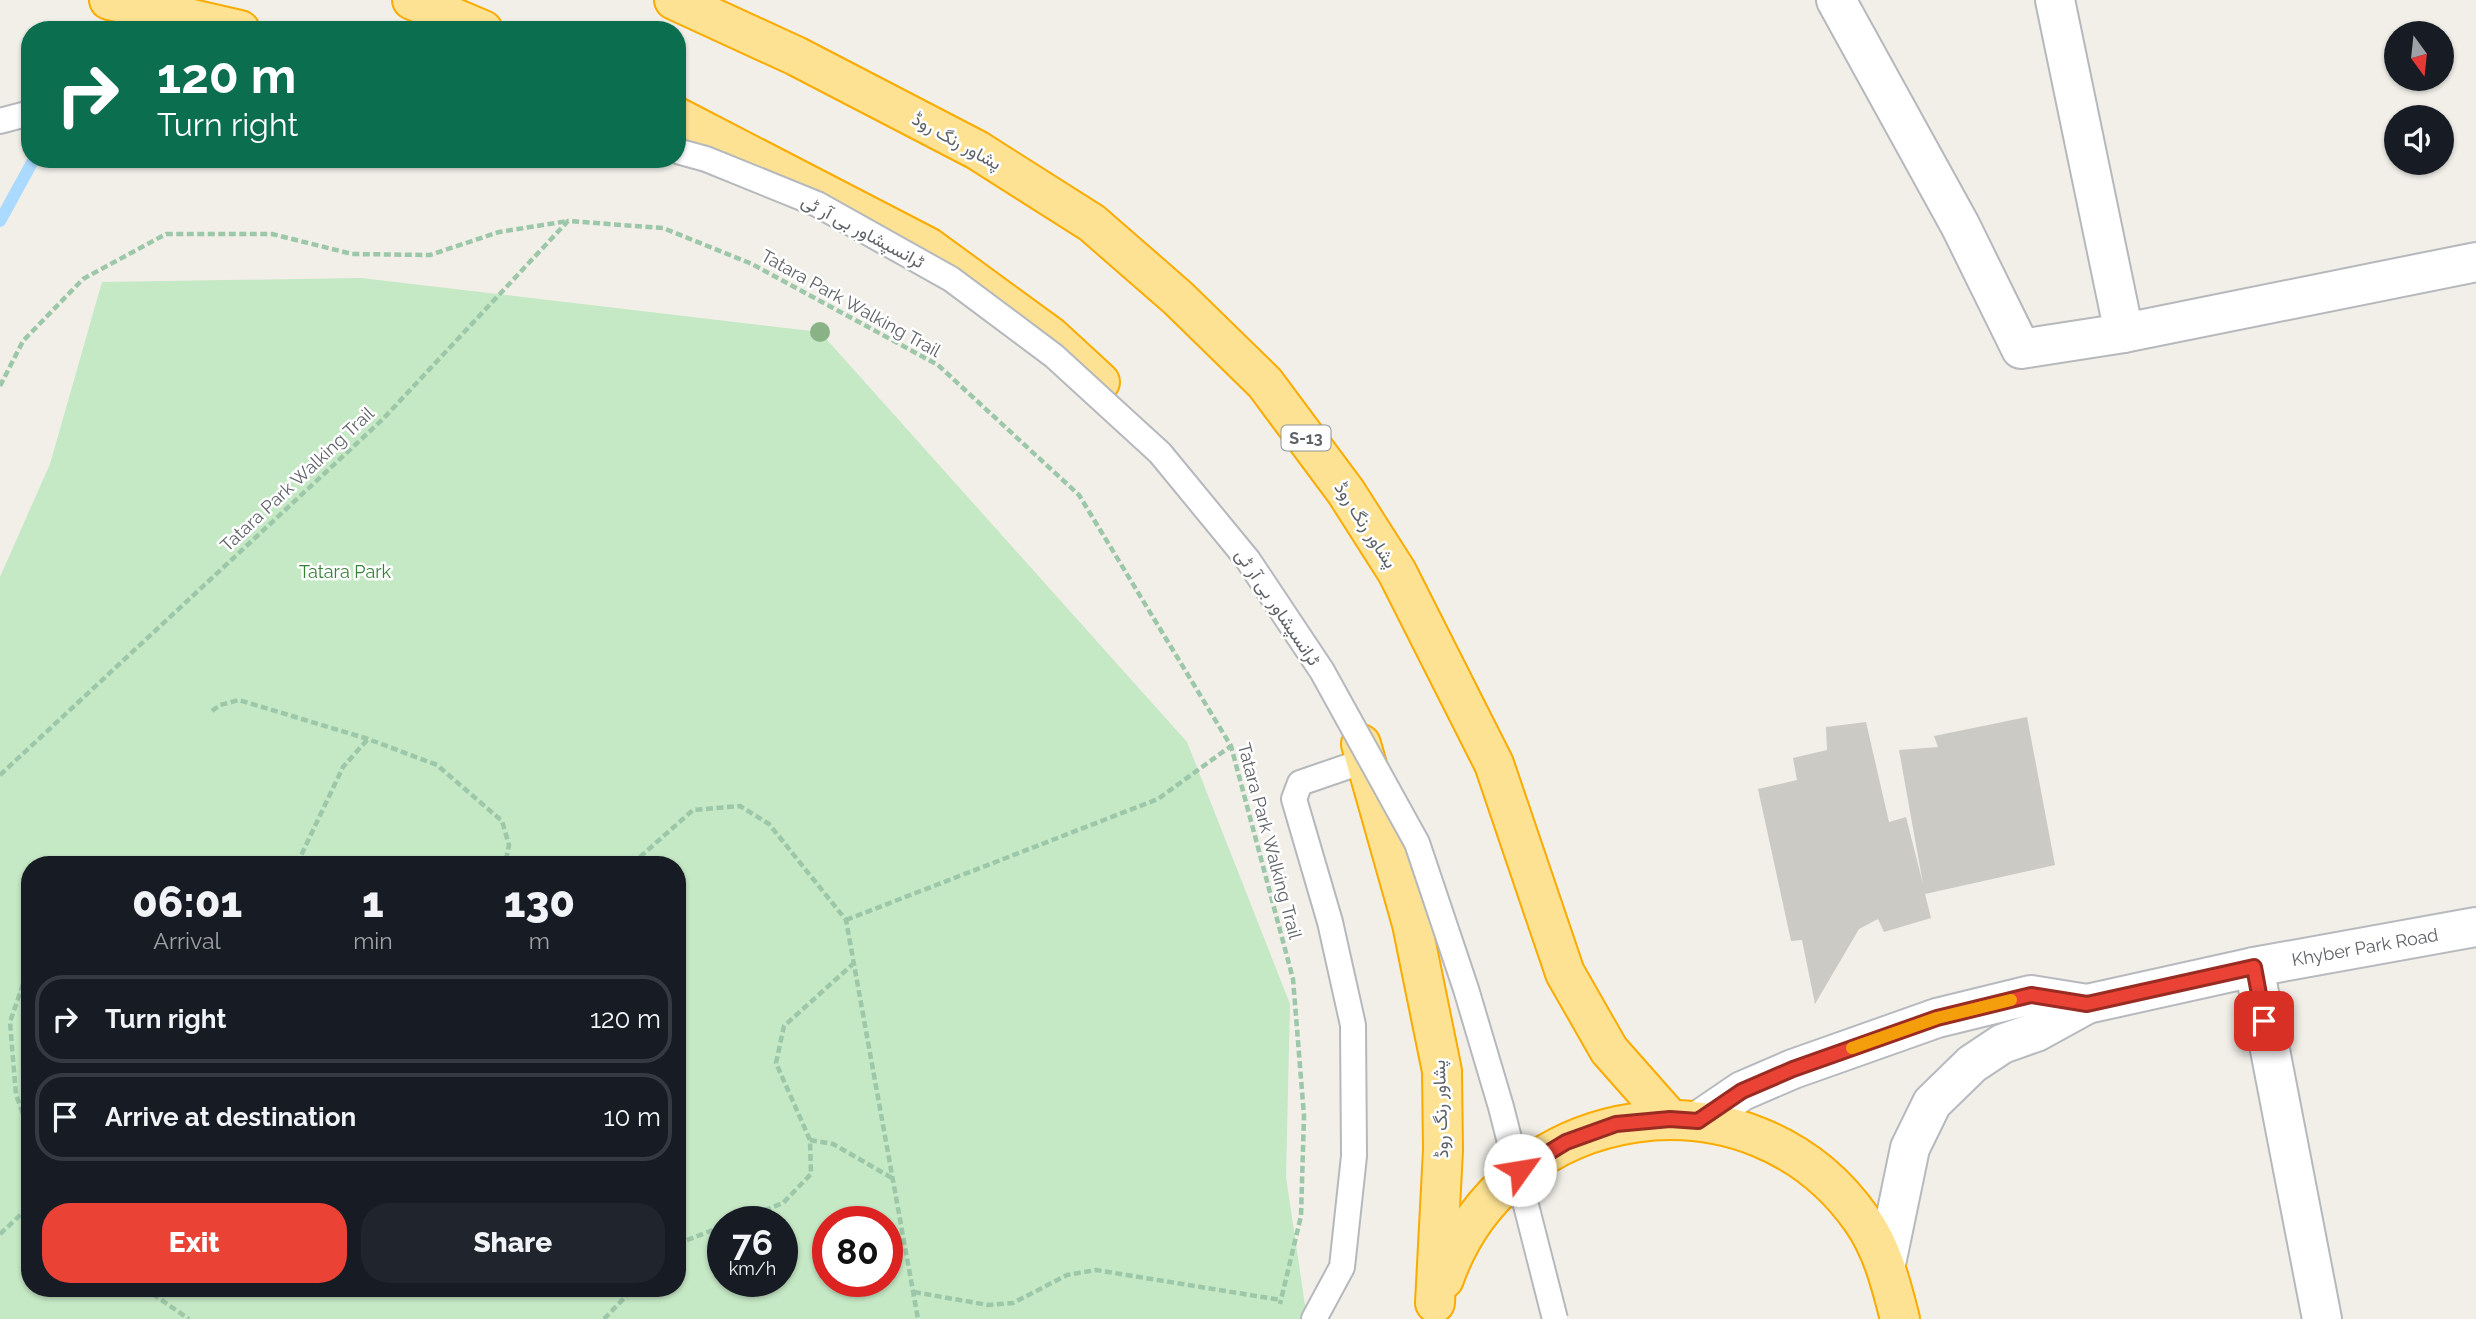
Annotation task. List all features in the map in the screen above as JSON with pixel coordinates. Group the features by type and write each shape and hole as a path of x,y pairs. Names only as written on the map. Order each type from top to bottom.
{"highway":[{"path":"109,0 201,21"},
{"path":"412,0 462,21"},
{"name":"پشاور رنگ روڈ","path":"674,0 796,56 977,150 1093,223 1178,298 1265,383 1346,492 1397,572 1494,764 1565,973 1609,1050 1684,1120"},
{"name":"پشاور رنگ روڈ","path":"686,132 928,247 1050,336 1162,439 1260,559 1340,683 1367,760 1412,924 1442,1071 1443,1150 1435,1311"},
{"path":"1435,1311 1453,1252 1482,1208 1520,1170 1566,1142 1616,1124 1684,1120 1746,1132 1791,1153 1830,1183 1863,1220 1886,1264 1900,1319"}],"street":[{"path":"1836,0 1960,225 2021,349 2124,333 2476,262"},
{"path":"2055,0 2124,333"},
{"name":"Khyber Park Road","path":"2087,1004 2254,967 2476,927"},
{"path":"2254,967 2322,1319"},
{"path":"1684,1120 1793,1069 1937,1018 2031,995 2087,1004"},
{"path":"1886,1264 1910,1147 1932,1103 1972,1064 2002,1044 2036,1032 2087,1004"}],"lane":[{"path":"0,121 21,115"},
{"name":"ٹرانسپشاور بی آر ٹی","path":"686,133 706,159 817,204 951,279 1054,356 1160,453 1248,559 1322,671 1417,844 1466,989 1501,1107 1555,1319"},
{"path":"1314,1319 1342,1267 1354,1156 1353,1025 1330,922 1294,799 1300,783 1367,760"}],"path":[{"path":"0,386 23,341 83,279 166,234 272,233 352,254 430,255 499,232 568,221"},
{"name":"Tatara Park Walking Trail","path":"0,775 383,419 568,221 663,228 752,264 937,365 1079,495 1231,746 1293,979 1304,1116 1301,1216 1280,1309"},
{"path":"212,711 220,705 239,700 368,739 436,765 502,821 509,845 507,856"},
{"path":"301,856 343,767 368,739"},
{"path":"846,920 1158,799 1231,746"},
{"path":"641,856 693,810 740,806 769,824 846,920 918,1319"},
{"path":"775,1206 783,1203 811,1174 810,1140 776,1063 784,1026 854,963"},
{"path":"21,990 10,1022 16,1095 21,1108"},
{"path":"810,1140 833,1144 893,1179"},
{"path":"0,1234 21,1214"},
{"path":"686,1240 707,1232"},
{"path":"914,1292 988,1305 1013,1303 1067,1275 1096,1270 1281,1300"},
{"path":"157,1297 189,1319"},
{"path":"604,1319 625,1297"}],"green space":[{"name":"Tatara Park","path":"361,278 820,332 1187,742 1290,1004 1286,1177 1307,1319 0,1319 0,577 50,464 102,282"}],"building":[{"path":"2027,717 2055,865 1925,894 1931,918 1884,932 1878,919 1859,929 1815,1004 1802,940 1791,941 1758,789 1797,780 1793,758 1827,750 1826,727 1866,722 1889,822 1906,817 1923,884 1899,750 1938,747 1934,736"}],"waterway":[{"path":"112,21 120,6"},
{"path":"0,221 29,168"}],"slow traffic":[{"path":"1852,1048 1937,1018 2011,1000"}],"route":[{"path":"1520,1170 1566,1142 1616,1124 1670,1119 1698,1121 1742,1091 1793,1069 1937,1018 2031,995 2087,1004 2254,967 2264,1021"}]}
